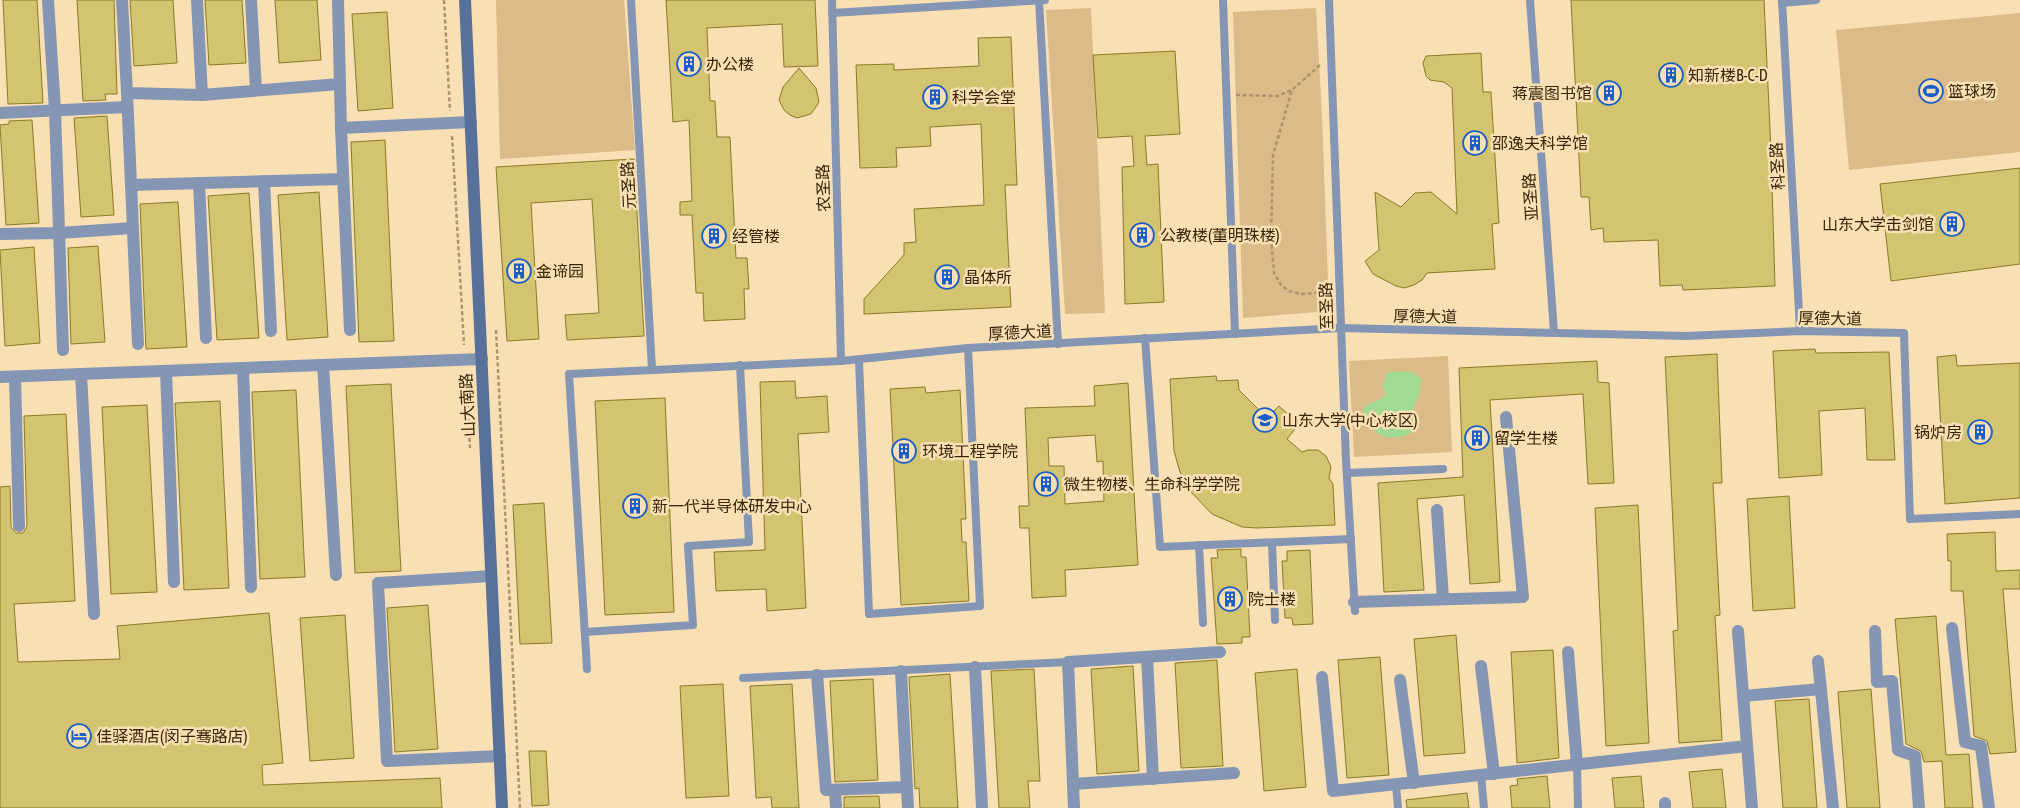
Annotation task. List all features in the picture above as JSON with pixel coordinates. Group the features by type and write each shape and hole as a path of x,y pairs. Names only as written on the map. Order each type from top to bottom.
{"main road":[{"name":"山大南路","path":"465,0 502,808"}],"street":[{"path":"48,0 55,110 63,350"},
{"path":"122,0 138,344"},
{"path":"197,0 202,94"},
{"path":"251,0 256,90"},
{"path":"338,0 341,128 350,330"},
{"path":"127,93 202,94 340,84"},
{"path":"0,113 127,107"},
{"path":"341,128 471,122"},
{"path":"131,185 343,179"},
{"path":"264,181 271,331"},
{"path":"199,183 206,338"},
{"path":"0,234 59,233 133,228"},
{"path":"0,377 482,359"},
{"path":"323,365 336,575"},
{"path":"242,368 251,587"},
{"path":"166,371 174,582"},
{"path":"82,374 94,614"},
{"path":"15,377 19,526"},
{"path":"1355,607 1443,599 1523,597 1506,417"},
{"path":"1437,510 1443,599"},
{"path":"491,576 378,583 387,761 500,756"},
{"path":"1952,628 1965,742 1981,746 1989,808"},
{"path":"1738,631 1752,808"},
{"path":"1875,631 1877,682 1892,681 1898,750 1914,756 1919,808"},
{"path":"1074,808 1068,662 1220,652"},
{"path":"1568,652 1577,764"},
{"path":"1148,657 1153,779"},
{"path":"1818,661 1833,808"},
{"path":"1481,666 1494,774"},
{"path":"975,667 982,808"},
{"path":"901,671 908,808"},
{"path":"817,675 826,790 907,787"},
{"path":"1322,677 1333,792 1747,746"},
{"path":"1400,680 1414,782"},
{"path":"1743,696 1821,689"},
{"path":"1073,784 1234,773"},
{"path":"835,790 836,808"}],"lane":[{"name":"元圣路","path":"631,0 652,369"},
{"name":"农圣路","path":"832,0 841,361"},
{"path":"1039,0 1058,344"},
{"path":"832,13 948,3 1045,0"},
{"path":"1223,0 1236,334"},
{"name":"至圣路","path":"1329,0 1341,328 1355,607"},
{"name":"亚圣路","path":"1530,0 1554,332"},
{"path":"1782,2 1816,0"},
{"name":"科圣路","path":"1782,2 1800,331"},
{"name":"厚德大道","path":"585,632 569,374 860,360 968,348 1341,328 1686,336 1800,331 1904,333 1910,519 2020,514"},
{"path":"1145,338 1160,547 1351,539"},
{"path":"860,360 869,614 980,606 968,348"},
{"path":"587,669 585,632 692,625 688,546 749,542 740,365"},
{"path":"1348,473 1443,469"},
{"path":"1272,543 1275,620"},
{"path":"1199,545 1203,623"},
{"path":"743,678 1068,662"},
{"path":"1577,764 1578,808"},
{"path":"1481,775 1484,808"},
{"path":"1396,785 1398,808"}],"path":[{"path":"444,0 451,117"},
{"path":"1227,95 1277,96 1292,90 1331,56"},
{"path":"1292,90 1272,155 1274,273 1281,285 1289,291 1301,294 1328,292"},
{"path":"452,136 470,450"},
{"path":"496,329 520,808"}],"shaded area":[{"path":"496,0 624,0 635,150 500,159"},
{"path":"1091,8 1105,313 1065,314 1046,10"},
{"path":"1316,8 1329,311 1243,318 1233,12"},
{"name":"篮球场","path":"2020,13 2020,152 1849,170 1836,30"},
{"path":"1448,356 1452,452 1354,457 1349,361"},
{"path":"1398,371 1412,372 1421,378 1420,392 1414,406 1414,431 1397,437 1389,437 1375,432 1370,426 1363,409 1386,394 1383,386 1387,373"}],"building":[{"path":"3,0 37,0 43,103 8,104"},
{"path":"77,0 114,0 117,94 105,94 106,100 83,101"},
{"path":"130,0 173,0 177,63 134,66"},
{"path":"205,0 242,0 246,63 209,65"},
{"path":"275,0 317,0 321,60 279,63"},
{"path":"666,0 815,0 818,66 784,67 782,24 707,28 710,101 715,101 717,137 730,137 736,258 747,258 749,289 744,289 745,319 704,321 703,293 696,293 692,215 680,215 680,202 692,201 689,120 673,122"},
{"name":"知新楼B-C-D","path":"1571,0 1764,0 1775,286 1683,290 1682,285 1660,286 1658,240 1604,242 1603,228 1591,230 1589,197 1581,197"},
{"path":"387,12 393,108 358,111 352,14"},
{"path":"1011,37 1017,185 1005,185 1011,307 864,314 864,299 904,255 904,243 916,242 914,209 984,205 981,124 930,127 931,146 896,148 897,167 860,168 856,65 894,64 894,70 979,66 978,38"},
{"name":"公教楼(董明珠楼)","path":"1175,51 1180,134 1145,136 1147,165 1158,164 1164,302 1125,304 1122,167 1134,166 1132,136 1098,138 1093,55"},
{"name":"邵逸夫科学馆","path":"1481,53 1483,92 1491,92 1499,223 1492,224 1495,269 1427,273 1422,280 1414,285 1404,288 1396,286 1373,274 1365,261 1379,250 1375,192 1401,207 1415,193 1431,192 1457,214 1452,88 1444,82 1430,80 1426,76 1423,63 1426,56"},
{"path":"799,68 816,88 819,102 811,114 797,118 784,110 779,100 783,87"},
{"path":"107,116 114,215 81,217 74,118"},
{"path":"32,120 39,223 6,225 0,125 9,124 9,121"},
{"path":"385,140 394,341 359,342 351,142"},
{"path":"634,159 644,336 567,340 565,315 599,313 592,199 531,203 539,339 507,341 496,167"},
{"name":"山东大学击剑馆","path":"2020,168 2020,264 1891,281 1880,184"},
{"path":"319,192 328,337 287,340 278,195"},
{"path":"249,193 259,338 217,340 208,196"},
{"path":"178,202 187,347 146,349 140,204"},
{"path":"98,246 105,342 71,344 68,248"},
{"path":"34,247 40,343 5,346 0,250"},
{"path":"1815,349 1816,353 1889,352 1895,460 1867,460 1865,408 1819,411 1822,475 1779,478 1773,351"},
{"path":"1717,354 1722,483 1713,483 1720,615 1715,616 1722,740 1679,743 1673,631 1678,630 1665,357"},
{"name":"锅炉房","path":"1956,355 1957,366 2020,363 2020,498 1945,504 1937,357"},
{"name":"留学生楼","path":"1597,361 1598,382 1609,383 1614,483 1588,484 1583,394 1490,400 1500,582 1470,584 1464,495 1417,499 1424,590 1384,592 1378,483 1463,477 1459,368"},
{"path":"1216,376 1217,381 1238,380 1239,390 1267,418 1279,406 1299,424 1287,439 1302,452 1318,450 1326,456 1331,467 1329,478 1333,484 1335,525 1242,527 1212,514 1190,491 1180,472 1174,451 1170,379"},
{"path":"795,381 796,398 827,396 829,432 798,434 806,608 767,611 766,589 716,591 714,552 765,550 760,382"},
{"name":"微生物楼、生命科学学院","path":"1128,383 1138,565 1065,570 1066,596 1032,598 1029,528 1020,528 1019,506 1029,506 1025,408 1095,406 1094,386","holes":["1095,435 1097,462 1103,461 1104,501 1065,504 1064,466 1049,466 1048,438"]},
{"path":"391,384 401,571 355,573 346,386"},
{"path":"925,387 926,393 960,390 966,519 961,519 962,542 966,542 969,601 901,605 890,389"},
{"path":"296,390 305,577 260,579 252,392"},
{"name":"新一代半导体研发中心","path":"665,398 674,612 605,615 595,401"},
{"path":"220,401 229,588 184,590 175,403"},
{"path":"147,405 157,592 111,594 102,407"},
{"path":"66,414 75,601 14,604 18,662 120,659 117,626 269,613 283,763 262,765 263,785 440,778 442,808 0,808 0,487 10,486 11,527 16,533 23,533 27,526 24,416"},
{"path":"1789,496 1795,608 1753,611 1747,499"},
{"path":"544,503 552,643 520,644 513,505"},
{"path":"1638,505 1649,743 1606,746 1595,508"},
{"path":"1995,532 1996,571 2020,570 2020,589 2003,589 2016,752 1990,754 1987,741 1974,736 1963,591 1951,591 1951,561 1948,561 1947,534"},
{"name":"院士楼","path":"1241,549 1241,557 1246,557 1250,637 1242,637 1242,643 1217,644 1211,558 1218,558 1217,550"},
{"path":"1310,550 1313,624 1293,625 1292,618 1285,618 1282,561 1287,561 1287,551"},
{"path":"428,605 438,749 395,752 387,608"},
{"path":"345,615 354,758 310,761 300,618"},
{"path":"1936,616 1946,755 1969,754 1973,808 1945,808 1942,761 1924,762 1921,751 1906,744 1895,619"},
{"path":"1456,635 1465,753 1424,756 1414,639"},
{"path":"1553,650 1559,758 1517,763 1511,652"},
{"path":"1380,657 1389,775 1347,778 1338,660"},
{"path":"1217,660 1223,766 1181,768 1175,663"},
{"path":"1133,666 1139,771 1097,774 1091,669"},
{"path":"1034,669 1040,781 1028,781 1030,808 999,808 991,671"},
{"path":"1297,669 1306,787 1264,791 1255,673"},
{"path":"950,674 958,808 920,808 919,788 915,789 909,677"},
{"path":"873,679 878,780 835,782 830,681"},
{"path":"723,684 729,796 686,798 680,686"},
{"path":"792,684 799,808 772,808 771,797 756,798 750,686"},
{"path":"1871,689 1880,808 1847,808 1838,692"},
{"path":"1809,699 1817,808 1783,808 1775,701"},
{"path":"529,751 546,751 549,805 532,806"},
{"path":"1722,769 1726,808 1693,808 1689,772"},
{"path":"1547,776 1550,808 1512,808 1510,786 1518,785 1517,779"},
{"path":"1641,776 1644,808 1615,808 1612,778"},
{"path":"1467,793 1469,808 1407,808 1406,800"},
{"path":"879,796 880,808 844,808 844,797"}],"place":[{"name":"办公楼","path":"689,64"},
{"name":"知新楼B-C-D","path":"1671,75"},
{"name":"篮球场","path":"1931,91"},
{"name":"蒋震图书馆","path":"1609,93"},
{"name":"科学会堂","path":"935,97"},
{"name":"邵逸夫科学馆","path":"1475,143"},
{"name":"山东大学击剑馆","path":"1952,224"},
{"name":"公教楼(董明珠楼)","path":"1142,235"},
{"name":"经管楼","path":"714,236"},
{"name":"金谛园","path":"519,271"},
{"name":"晶体所","path":"947,277"},
{"name":"山东大学(中心校区)","path":"1265,420"},
{"name":"锅炉房","path":"1980,432"},
{"name":"留学生楼","path":"1477,438"},
{"name":"环境工程学院","path":"904,451"},
{"name":"微生物楼、生命科学学院","path":"1046,484"},
{"name":"新一代半导体研发中心","path":"635,506"},
{"name":"院士楼","path":"1230,599"},
{"name":"佳驿酒店(闵子骞路店)","path":"79,736"}]}
